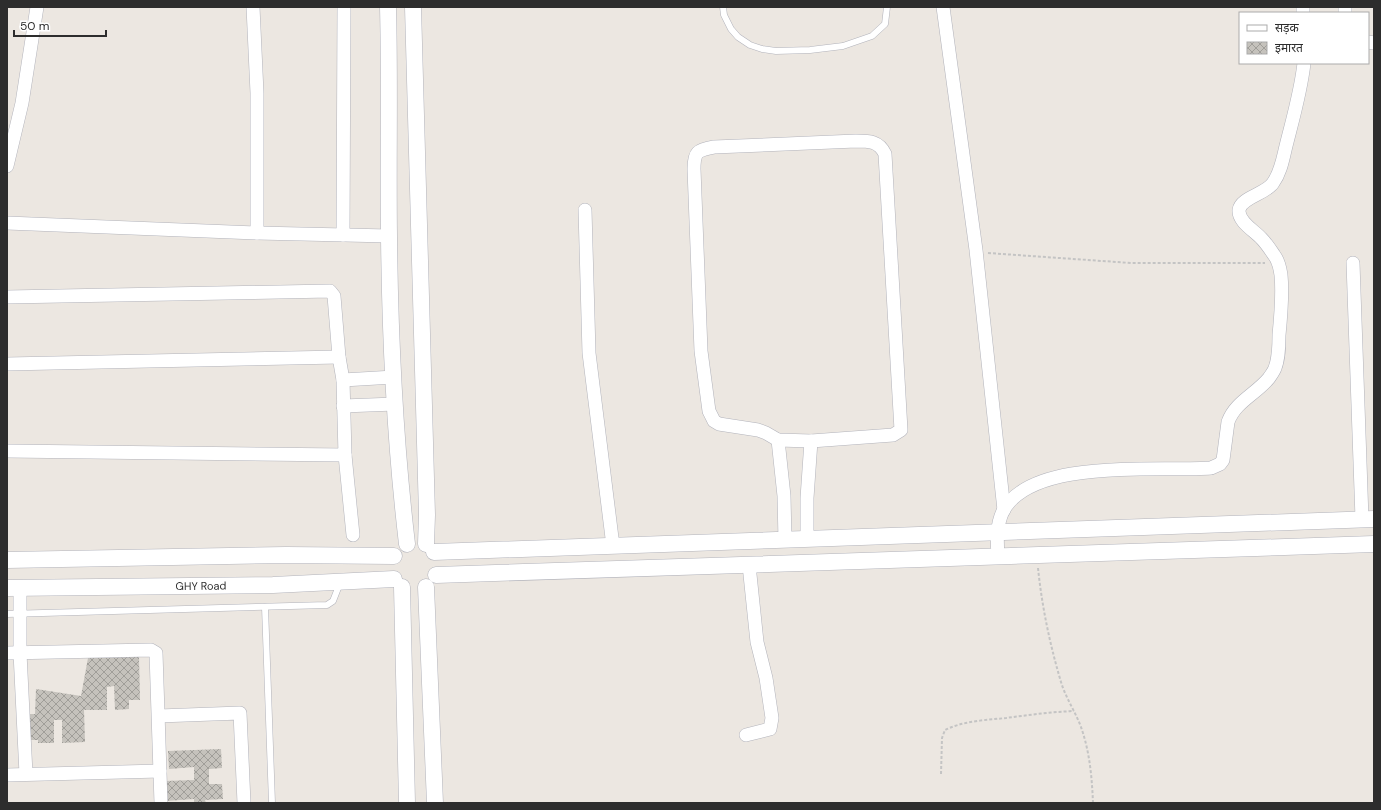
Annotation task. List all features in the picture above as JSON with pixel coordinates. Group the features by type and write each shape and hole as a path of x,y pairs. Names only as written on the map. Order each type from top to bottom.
{"street":[{"path":"7,166 22,103 37,7"},
{"path":"253,7 257,93 257,233"},
{"path":"342,235 344,7"},
{"path":"388,7 391,336 395,404 407,544"},
{"path":"413,7 427,510 430,548 438,567 431,581 435,803"},
{"path":"944,7 976,250 1004,510"},
{"path":"998,556 997,532 1004,510 1018,493 1043,481 1103,470 1206,468 1216,466 1223,460 1230,416 1238,405 1269,379 1275,369 1278,357 1282,304 1281,274 1275,256 1262,238 1242,220 1239,210 1241,205 1267,189 1276,179 1281,166 1295,112 1304,64"},
{"path":"856,141 874,142 879,145 885,154 901,430 893,435 810,440 778,440 758,430 719,424 714,421 709,411 701,351 694,160 696,154 700,150 714,147 856,141"},
{"path":"585,210 589,352 613,546"},
{"path":"7,223 257,233 389,236"},
{"path":"407,803 398,583 391,568 394,556 400,547 407,544 414,542 430,548 613,546 1368,519 1353,263"},
{"path":"7,297 330,291 334,296 339,357 343,380 345,455 353,535"},
{"path":"7,364 339,357"},
{"path":"343,380 394,377"},
{"path":"343,406 395,404"},
{"path":"778,440 784,496 785,540"},
{"path":"807,539 807,498 810,440"},
{"path":"7,451 345,455"},
{"path":"398,583 419,589 431,581 749,565 1374,544"},
{"path":"7,560 394,556"},
{"path":"746,735 770,729 772,720 766,678 757,642 749,565"},
{"name":"GHY Road","path":"13,588 273,585 340,582 398,583"},
{"path":"13,588 13,613 20,653 26,774"},
{"path":"7,653 153,651 157,655 161,803"},
{"path":"159,716 240,713 244,803"},
{"path":"7,775 160,771"}],"lane":[{"path":"723,7 724,15 731,29 738,37 750,45 762,49 776,50 810,50 843,46 872,36 885,24 886,7"},
{"path":"13,613 327,605 333,601 340,582"},
{"path":"266,607 272,803"}],"path":[{"path":"976,250 988,253 1131,262 1278,263"},
{"path":"1036,555 1040,590 1052,649 1062,684 1082,730 1088,751 1093,803"},
{"path":"941,774 942,738 945,730 950,727 980,721 1043,713 1074,711"}],"building":[{"path":"139,656 140,700 129,700 129,709 115,710 114,686 107,687 107,710 84,710 85,742 62,743 62,720 54,720 54,743 38,743 38,740 29,740 28,714 35,714 36,689 81,696 88,658"},
{"path":"221,749 222,768 209,769 209,784 222,784 223,799 205,800 206,803 194,803 194,799 166,801 165,781 194,780 194,767 169,769 168,751"}]}
